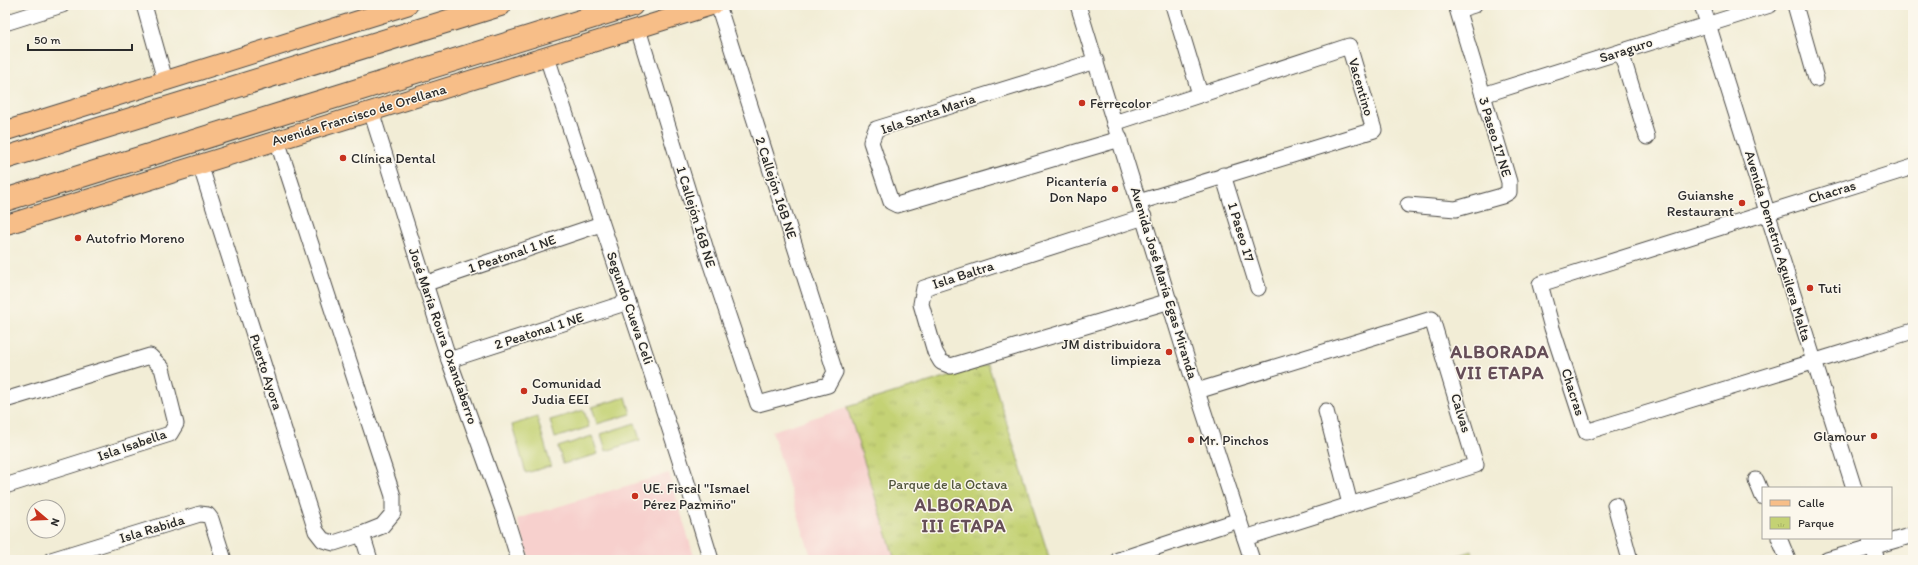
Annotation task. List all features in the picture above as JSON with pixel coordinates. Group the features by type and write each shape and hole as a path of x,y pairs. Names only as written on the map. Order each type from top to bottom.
{"highway":[{"path":"5,158 500,5"},
{"name":"Avenida Francisco de Orellana","path":"5,200 632,5"}],"main road":[{"path":"5,131 408,5"},
{"name":"Avenida Francisco de Orellana","path":"5,225 713,5"},
{"path":"5,153 22,134 43,119"},
{"path":"5,189 14,200 21,205 62,208"}],"street":[{"path":"5,23 62,5"},
{"path":"144,5 165,80"},
{"name":"2 Callejón 16B NE","path":"718,5 835,372 828,385 758,404"},
{"name":"Avenida José María Egas Miranda","path":"1078,5 1197,391 1252,560"},
{"path":"1173,5 1200,94"},
{"path":"1457,8 1474,5"},
{"name":"Avenida Demetrio Aguilera Malta","path":"1702,5 1854,487"},
{"name":"Saraguro","path":"1483,95 1708,23 1770,5"},
{"path":"1795,5 1816,79"},
{"name":"3 Paseo 17 NE","path":"1408,205 1456,209 1502,196 1509,192 1509,182 1457,8"},
{"name":"1 Callejón 16B NE","path":"638,29 707,253 758,404"},
{"name":"Vacentino","path":"1114,123 1349,46 1352,54 1374,130 1139,202"},
{"path":"1621,52 1647,137"},
{"name":"Segundo Cueva Celi","path":"547,57 601,224 678,452 711,560"},
{"name":"Isla Santa Maria","path":"1096,61 876,129 871,142 891,202 897,205 1120,139"},
{"name":"José María Roura Oxandaberro","path":"371,111 449,360 504,512 519,560"},
{"name":"Puerto Ayora","path":"200,164 316,531 323,540 334,543 382,526 393,513 393,496 277,140"},
{"name":"Chacras","path":"1913,167 1540,284 1552,328 1586,432 1913,331"},
{"name":"1 Paseo 17","path":"1224,175 1258,288"},
{"name":"Isla Baltra","path":"1144,217 924,288 920,304 935,352 941,362 951,366 1170,301"},
{"name":"1 Peatonal 1 NE","path":"424,284 601,224"},
{"name":"2 Peatonal 1 NE","path":"449,360 628,302"},
{"name":"Calvas","path":"1197,391 1432,319 1476,465 1245,538"},
{"name":"Isla Isabella","path":"5,400 150,356 162,368 176,424 170,434 5,486"},
{"path":"1326,410 1350,504"},
{"path":"1756,480 1762,495"},
{"path":"1615,505 1630,560"},
{"name":"Isla Rabida","path":"51,560 200,514 208,515 211,520 224,560"},
{"path":"1118,560 1239,520"},
{"path":"362,534 370,560"},
{"path":"1827,560 1873,548 1913,535"},
{"path":"1779,539 1788,560"}],"shaded area":[{"path":"847,407 895,560 812,560 772,431"},
{"name":"UE. Fiscal \"Ismael Pérez Pazmiño\"","path":"669,473 695,560 530,560 517,519"}],"green space":[{"name":"Parque de la Octava","path":"988,364 1050,560 895,560 847,407"},
{"path":"626,397 631,414 597,424 592,407"},
{"path":"584,410 589,427 555,438 550,420"},
{"path":"537,417 551,466 526,473 512,425"},
{"path":"635,423 640,440 606,451 601,434"},
{"path":"592,436 598,454 563,464 558,447"},
{"path":"1472,551 1475,560 1445,560"}],"place":[{"name":"Ferrecolor","path":"1082,103"},
{"name":"Clínica Dental","path":"343,158"},
{"name":"Picantería Don Napo","path":"1115,189"},
{"name":"Guianshe Restaurant","path":"1742,203"},
{"name":"Autofrio Moreno","path":"78,238"},
{"name":"Tuti","path":"1810,288"},
{"name":"JM distribuidora limpieza","path":"1169,352"},
{"name":"Comunidad Judia EEI","path":"524,391"},
{"name":"Glamour","path":"1874,436"},
{"name":"Mr. Pinchos","path":"1191,440"},
{"name":"UE. Fiscal \"Ismael Pérez Pazmiño\"","path":"635,496"}],"district":[{"name":"ALBORADA VII ETAPA","path":"1500,362"},
{"name":"ALBORADA III ETAPA","path":"964,515"}]}
